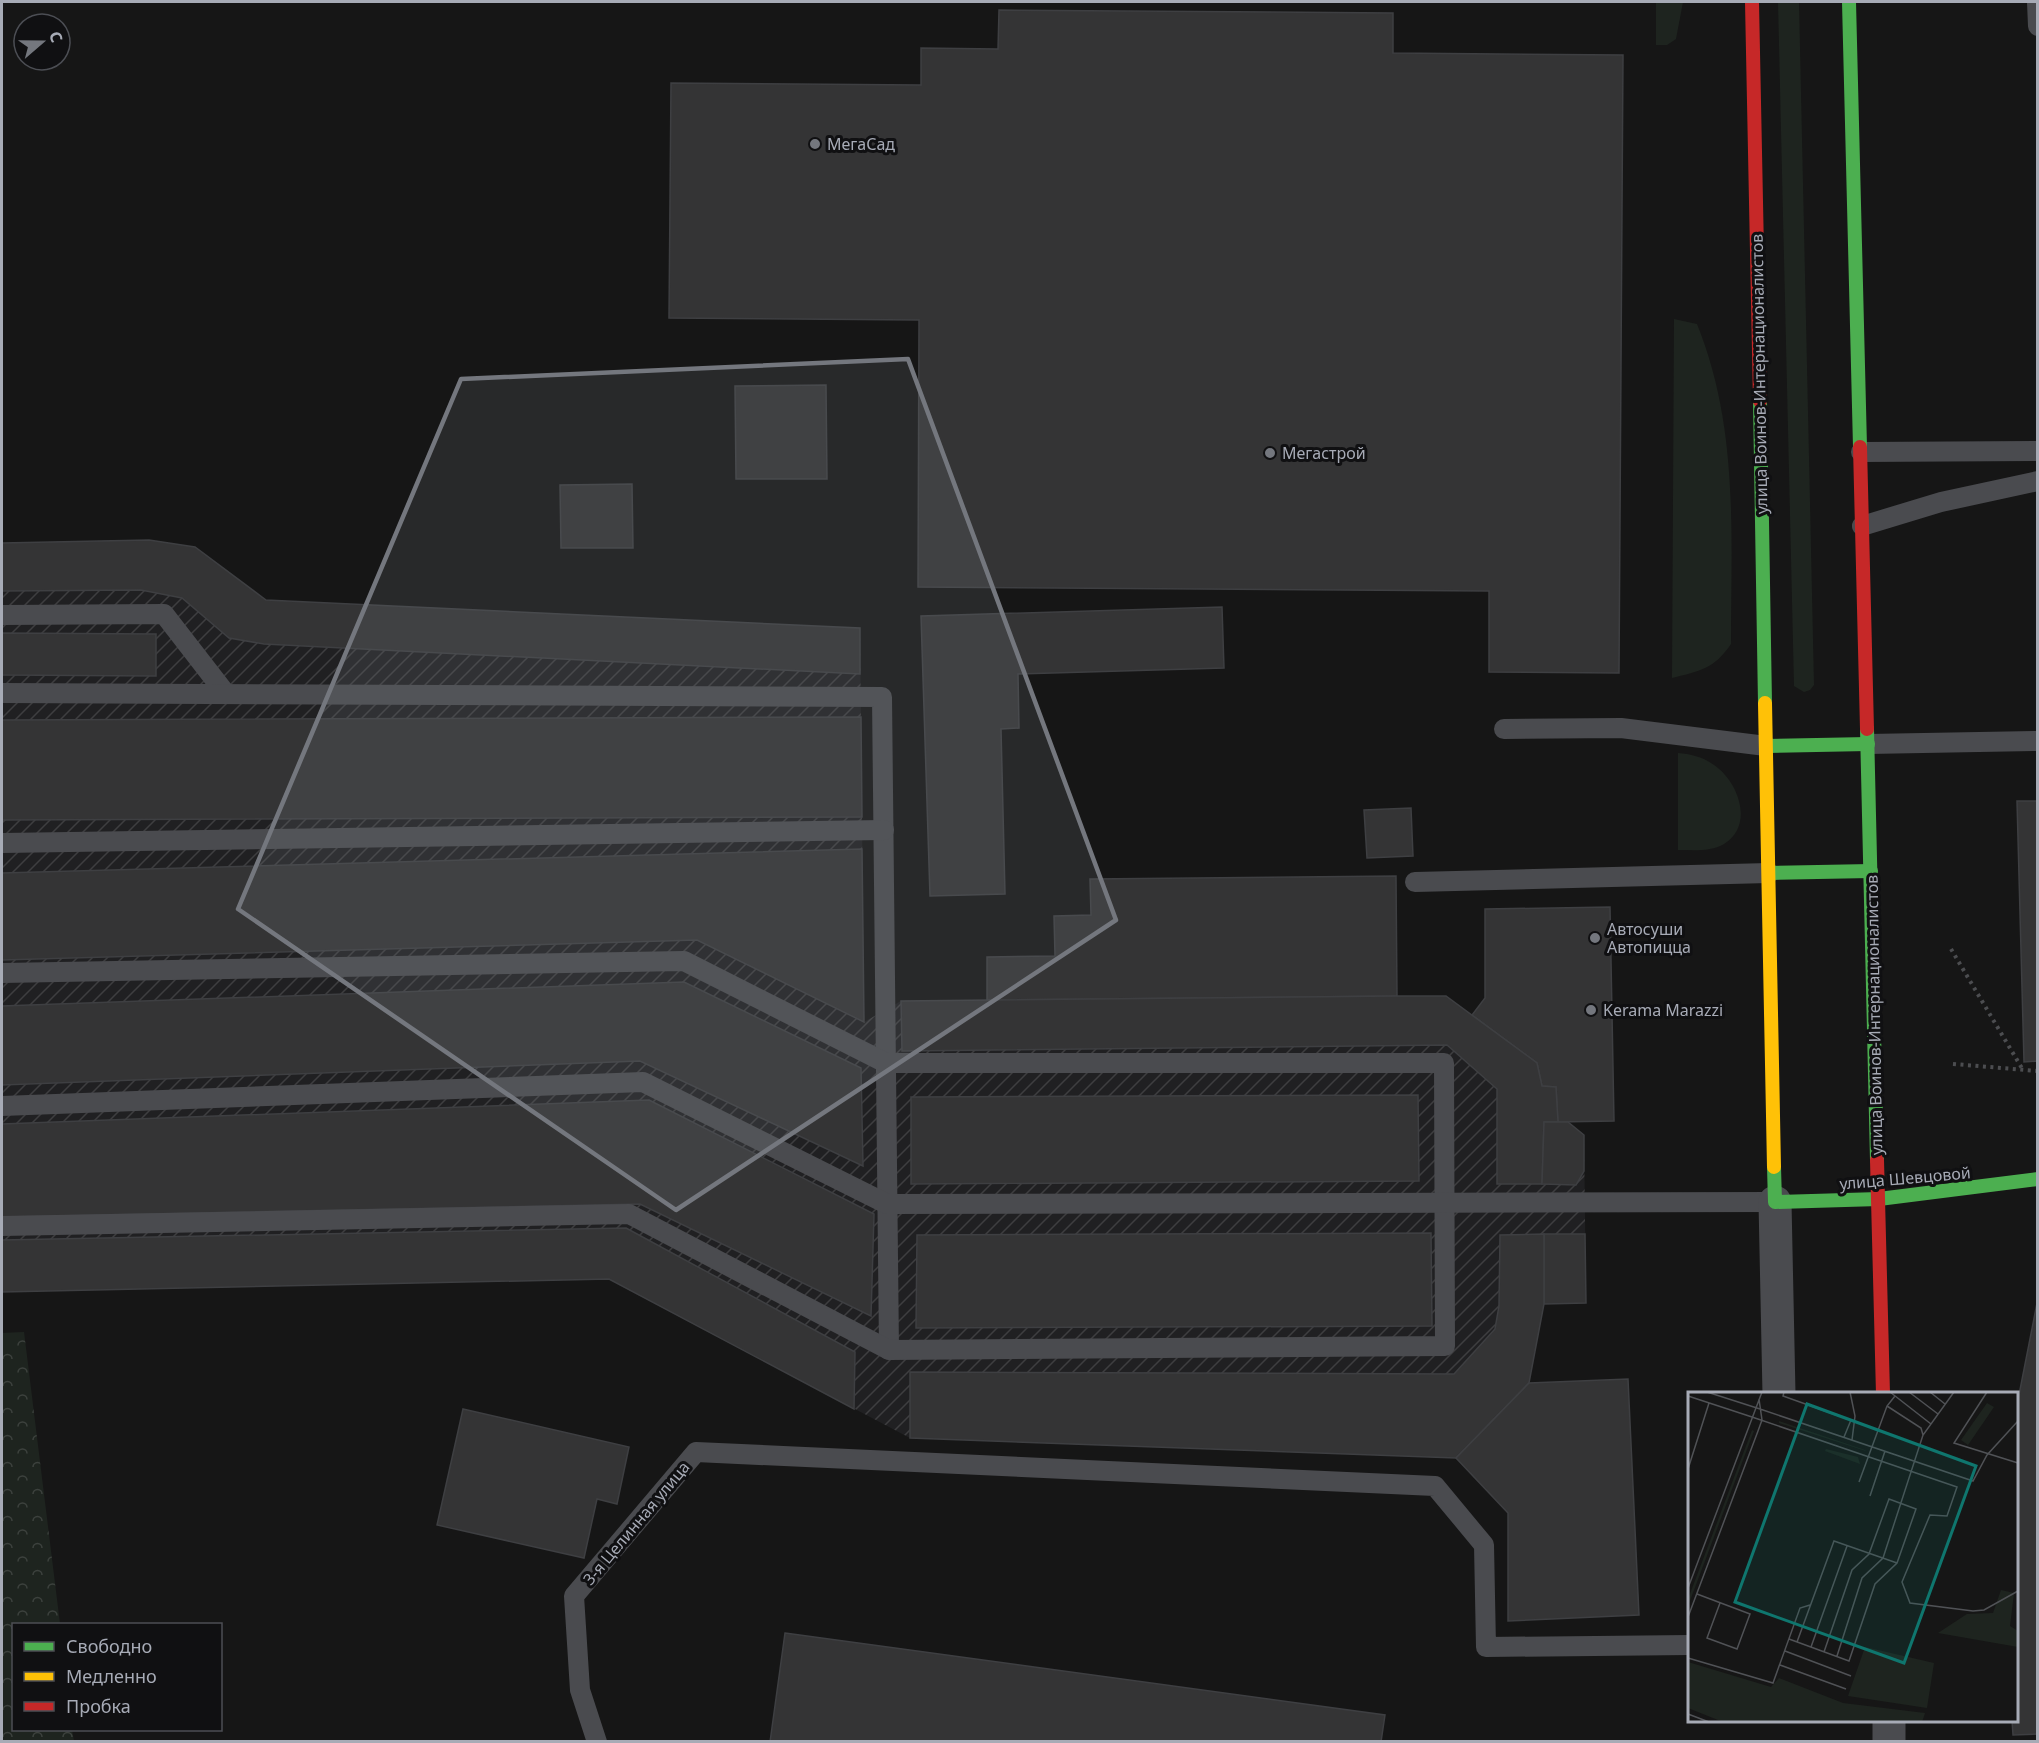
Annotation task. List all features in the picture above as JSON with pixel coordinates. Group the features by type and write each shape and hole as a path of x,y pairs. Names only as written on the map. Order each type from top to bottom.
{"street":[{"name":"улица Воинов-Интернационалистов","path":"1752,2 1779,1392"},
{"name":"улица Воинов-Интернационалистов","path":"1849,2 1883,1392"},
{"path":"1766,746 1868,744"},
{"path":"1768,873 1871,871"},
{"name":"улица Шевцовой","path":"1775,1202 1879,1199 2037,1179"},
{"path":"1889,1722 1890,1742"}],"lane":[{"path":"2037,2 2037,26"},
{"path":"1861,452 2037,451"},
{"path":"1862,526 1941,502 2037,481"},
{"path":"2,615 164,614 226,694"},
{"path":"2,693 882,697 889,1350"},
{"path":"1504,729 1630,729 1766,746"},
{"path":"1868,744 2037,741"},
{"path":"2,843 884,830"},
{"path":"1415,882 1768,873"},
{"path":"2,973 684,961 886,1063 1444,1063 1445,1346 889,1350 629,1214 2,1226"},
{"path":"2,1106 643,1082 887,1204 1775,1202"},
{"name":"3-я Целинная улица","path":"597,1742 580,1690 574,1596 696,1452 738,1452 1435,1486 1484,1545 1486,1647 1688,1645"}],"path":[{"path":"1951,949 2023,1070"},
{"path":"1953,1064 2037,1071"}],"highlighted area":[{"path":"908,359 1116,920 676,1210 238,909 461,379"}],"shaded area":[{"path":"149,540 266,600 860,628 864,1022 901,1001 1446,996 1537,1063 1558,1122 1568,1122 1584,1135 1586,1303 1544,1304 1529,1383 1456,1458 910,1438 608,1279 2,1292 2,543"}],"green space":[{"path":"1656,2 1683,2 1676,39 1667,45 1656,45"},
{"path":"1778,2 1799,2 1814,685 1810,690 1804,692 1794,686"},
{"path":"1674,319 1697,324 1711,363 1726,442 1730,482 1732,562 1731,644 1719,659 1706,668 1672,678"},
{"path":"1678,753 1697,756 1714,765 1723,772 1736,792 1740,803 1739,826 1733,836 1719,847 1678,850"},
{"path":"24,1332 60,1623 12,1623 12,1731 72,1731 74,1741 2,1741 2,1333"}],"building":[{"name":"Мегастрой","path":"999,10 1393,13 1393,53 1623,55 1619,673 1489,672 1489,591 918,587 919,320 669,318 671,83 921,85 921,48 998,49"},
{"path":"826,385 827,479 736,479 735,386"},
{"path":"632,484 633,548 561,548 560,485"},
{"path":"149,540 195,547 266,600 860,628 860,674 264,644 229,638 182,598 141,590 2,591 2,543"},
{"path":"1222,607 1224,668 1018,674 1019,728 1001,729 1005,894 930,896 921,616"},
{"path":"2,633 156,634 156,676 2,675"},
{"path":"861,717 862,817 2,820 2,720"},
{"path":"2017,801 2038,801 2038,1061 2024,1062"},
{"path":"1411,808 1413,856 1367,858 1364,810"},
{"path":"862,849 864,1022 697,940 2,960 2,873"},
{"path":"1396,876 1397,996 987,1000 987,957 1055,956 1054,916 1091,915 1090,879"},
{"path":"1610,907 1614,1121 1558,1122 1556,1087 1542,1086 1537,1063 1472,1015 1485,998 1485,909"},
{"path":"684,982 861,1068 863,1166 640,1061 2,1085 2,1006"},
{"path":"1446,996 1537,1063 1542,1086 1556,1087 1558,1122 1544,1122 1542,1184 1497,1184 1497,1089 1447,1045 902,1051 901,1001"},
{"path":"1418,1095 1419,1181 911,1184 911,1097"},
{"path":"649,1100 874,1214 871,1316 640,1204 2,1217 2,1124"},
{"path":"1544,1122 1568,1122 1584,1135 1584,1171 1576,1185 1542,1184"},
{"path":"626,1228 855,1352 854,1409 609,1279 2,1292 2,1240"},
{"path":"1431,1233 1432,1326 916,1328 917,1235"},
{"path":"1544,1234 1585,1234 1586,1303 1544,1304"},
{"path":"1544,1234 1544,1304 1529,1383 1456,1458 910,1438 910,1372 1454,1374 1495,1329 1499,1306 1500,1235"},
{"path":"2038,1298 2038,1734 2013,1735 2012,1722 2018,1722 2018,1400"},
{"path":"1628,1379 1639,1615 1508,1621 1508,1513 1456,1458 1529,1383"},
{"path":"463,1409 629,1447 617,1504 597,1499 584,1558 437,1525"},
{"path":"785,1633 1385,1715 1381,1742 770,1742"}],"traffic: fast":[{"path":"1849,2 1860,447"},
{"path":"1760,401 1765,703"},
{"path":"1867,729 1877,1160"},
{"path":"1766,746 1868,744"},
{"path":"1769,873 1871,871"},
{"path":"1774,1167 1775,1202 1879,1199 2038,1179"}],"traffic: slow":[{"path":"1765,703 1774,1167"}],"traffic: jam":[{"path":"1752,2 1760,401"},
{"path":"1860,447 1867,729"},
{"path":"1877,1160 1883,1392"}],"place":[{"name":"МегаСад","path":"815,144"},
{"name":"Мегастрой","path":"1270,453"},
{"name":"Автосуши Автопицца","path":"1595,938"},
{"name":"Kerama Marazzi","path":"1591,1010"}]}
